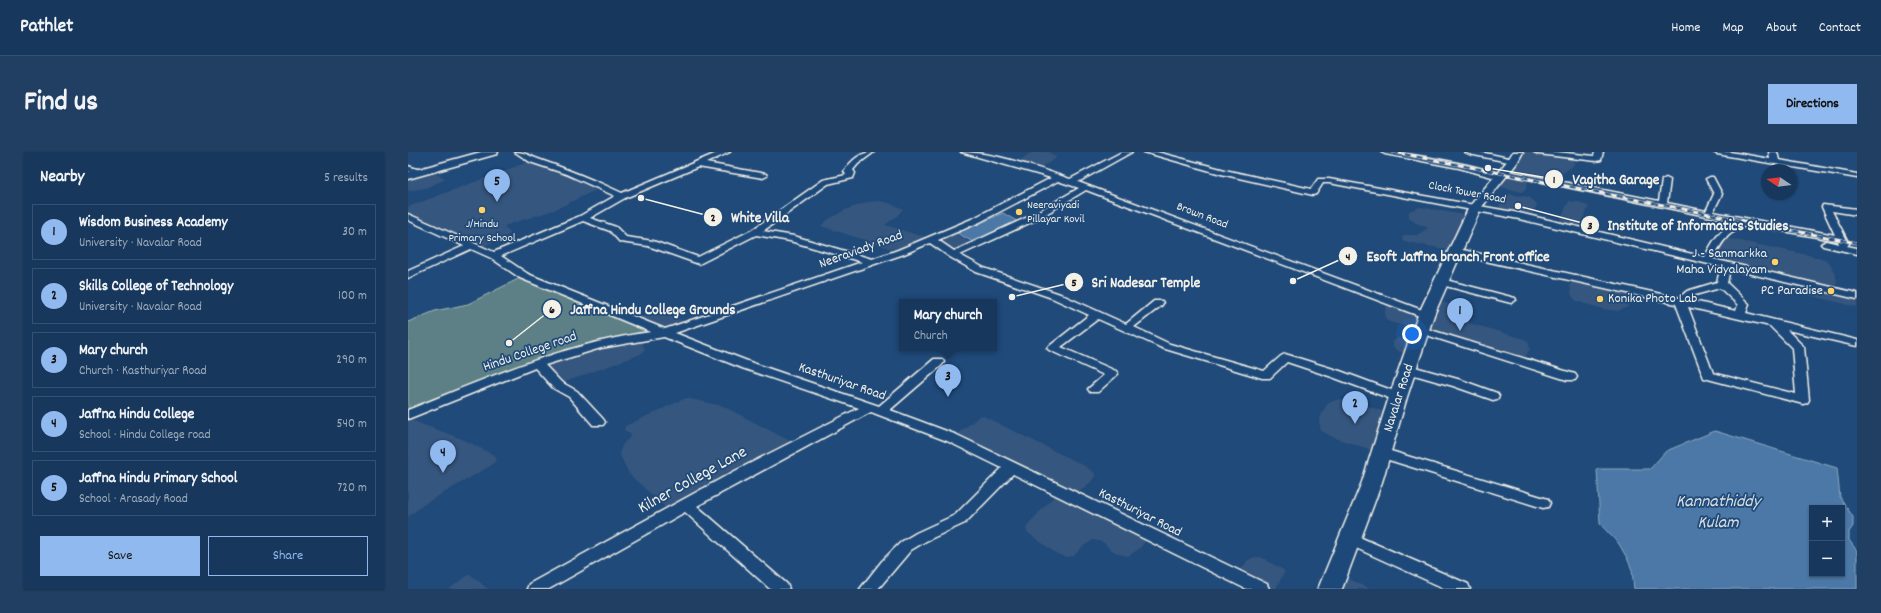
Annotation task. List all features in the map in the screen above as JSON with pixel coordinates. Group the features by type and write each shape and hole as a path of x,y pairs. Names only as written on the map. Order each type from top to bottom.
{"street":[{"path":"408,176 493,152"},
{"path":"519,152 533,160 569,172 622,196"},
{"path":"494,256 583,218 622,196 726,152"},
{"path":"583,218 613,229 623,240 650,243 699,261 755,232 826,182 836,181 850,176 851,173 848,171 855,162 870,152"},
{"name":"Brown Road","path":"965,152 1009,162 1059,177 1214,233 1424,323 1571,377"},
{"path":"1071,182 1128,152"},
{"name":"Clock Tower Road","path":"1148,152 1224,172 1313,192 1321,181 1330,181 1475,206 1571,227 1857,296"},
{"path":"1385,152 1460,166 1508,166"},
{"path":"1469,152 1508,166 1663,204 1842,239"},
{"path":"1538,152 1596,159 1598,158 1599,152"},
{"path":"1717,152 1857,176"},
{"path":"1773,152 1775,162"},
{"path":"696,164 763,176"},
{"name":"Navalar Road","path":"1330,589 1372,482 1381,453 1392,395 1408,368 1424,323 1454,251 1475,206 1508,166"},
{"path":"408,168 420,173"},
{"name":"Neeraviady Road","path":"665,334 872,262 931,239 983,217 1059,177"},
{"path":"1710,179 1718,194 1710,211"},
{"path":"1663,204 1666,180"},
{"path":"953,255 1033,218 1086,187"},
{"path":"1847,248 1826,206 1857,212"},
{"name":"Kasthuriyar Road","path":"408,217 494,256 524,276 665,334 746,365 875,409 952,438 1260,589"},
{"path":"1708,260 1721,237 1733,225 1744,222 1754,223"},
{"path":"1733,225 1857,251"},
{"path":"755,232 791,238 872,262"},
{"path":"931,239 953,255 995,276 1056,296 1166,346 1266,375 1285,358 1336,374 1392,395"},
{"path":"408,275 471,246"},
{"path":"1454,251 1740,314 1857,343"},
{"path":"1722,284 1726,265"},
{"path":"1442,282 1512,300"},
{"path":"1681,302 1691,293 1722,284"},
{"path":"1722,284 1744,304 1740,314"},
{"path":"1681,302 1708,375 1803,400 1798,347 1773,322"},
{"path":"1127,328 1158,303"},
{"path":"1094,389 1112,374 1052,348 1098,314"},
{"name":"Hindu College road","path":"408,415 538,364 582,349 638,336 665,334"},
{"name":"Kilner College Lane","path":"535,589 687,505 875,409 938,362"},
{"path":"538,364 557,385 573,394 598,422"},
{"path":"1408,368 1493,396"},
{"path":"1381,453 1543,503"},
{"path":"868,589 906,546 960,518 1012,468"},
{"path":"687,505 781,589"},
{"path":"1350,539 1462,589"}],"shaded area":[{"path":"1034,152 1049,152 1056,157 1054,160 1036,170 1015,164"},
{"path":"1518,152 1538,152 1574,158 1575,162 1572,167 1565,171 1554,184 1528,179 1527,187 1522,192 1492,185"},
{"path":"533,160 602,187 554,210 504,226 510,232 509,235 478,249 408,217 408,207"},
{"path":"430,170 446,179 425,188 408,191 408,176"},
{"path":"1507,194 1529,197 1536,203 1537,205 1530,218 1497,211 1503,197"},
{"path":"879,201 889,203 903,209 897,216 885,225 931,239 901,252 821,226 829,219 845,210 868,202"},
{"path":"1569,201 1579,202 1589,207 1577,229 1558,224"},
{"path":"1420,207 1470,216 1454,251 1402,241 1403,235 1417,235 1428,228 1409,218 1409,211"},
{"path":"951,231 974,245 953,255 931,239"},
{"name":"J - Sanmarkka Maha Vidyalayam","path":"1721,237 1808,255 1825,260 1830,264 1836,276 1837,284 1831,288 1716,261 1713,250"},
{"name":"Konika Photo Lab","path":"1572,278 1633,292 1627,304 1628,307 1618,311 1603,309 1576,301 1572,296 1570,286"},
{"path":"1792,281 1857,296 1857,307 1796,292 1790,285"},
{"path":"1433,300 1470,309 1471,313 1469,323 1524,339 1528,341 1530,349 1522,361 1387,321 1385,310 1390,301 1426,315"},
{"path":"651,311 663,312 690,324 665,333 635,321"},
{"path":"638,336 645,349 641,354 557,385 538,364"},
{"path":"1398,338 1417,342 1413,355 1398,351 1393,347 1393,341"},
{"path":"686,398 723,406 792,442 668,510 629,474 619,453 623,444 631,436 630,433 624,430 625,426"},
{"path":"1339,399 1364,405 1394,415 1381,453 1335,438 1321,431 1319,421 1323,411 1328,403"},
{"path":"981,415 1083,465 1095,473 1095,476 1091,482 1073,496 1149,535 1141,547 1129,556 1119,554 1110,549 1103,542 1093,540 1082,547 1074,556 1065,557 1057,554 1028,533 1026,529 1029,523 1059,491 952,438"},
{"path":"408,419 462,439 494,455 497,459 492,465 426,503 408,517"},
{"path":"1261,557 1285,571 1276,589 1261,589 1236,578 1247,561 1252,558"},
{"path":"1337,573 1370,589 1330,589"},
{"path":"470,574 488,589 449,589"}],"green space":[{"path":"524,276 665,333 581,349 408,415 408,322 435,311 468,304"}],"water":[{"path":"1003,213 1020,223 975,243 957,233"},
{"name":"Kannathiddy Kulam","path":"1715,431 1837,468 1840,497 1853,517 1853,526 1849,532 1849,540 1857,551 1857,589 1634,589 1632,570 1627,558 1619,544 1600,524 1597,469 1650,469 1666,451"}],"railway":[{"path":"1393,152 1857,243"}],"place":[{"name":"Vagitha Garage","path":"1488,168"},
{"name":"White Villa","path":"641,198"},
{"name":"Jaffna Hindu Primary School","path":"497,202"},
{"name":"Institute of Informatics Studies","path":"1518,206"},
{"name":"J/Hindu Primary School","path":"482,210"},
{"name":"Neeraviyadi Pillayar Kovil","path":"1019,212"},
{"name":"J - Sanmarkka Maha Vidyalayam","path":"1775,262"},
{"name":"Esoft Jaffna branch Front office","path":"1293,281"},
{"name":"PC Paradise","path":"1831,291"},
{"name":"Sri Nadesar Temple","path":"1012,297"},
{"name":"Konika Photo Lab","path":"1600,299"},
{"name":"Wisdom Business Academy","path":"1460,331"},
{"name":"Jaffna Hindu College Grounds","path":"509,343"},
{"name":"Mary church","path":"948,397"},
{"name":"Skills College of Technology","path":"1355,424"},
{"name":"Jaffna Hindu College","path":"443,473"}]}
